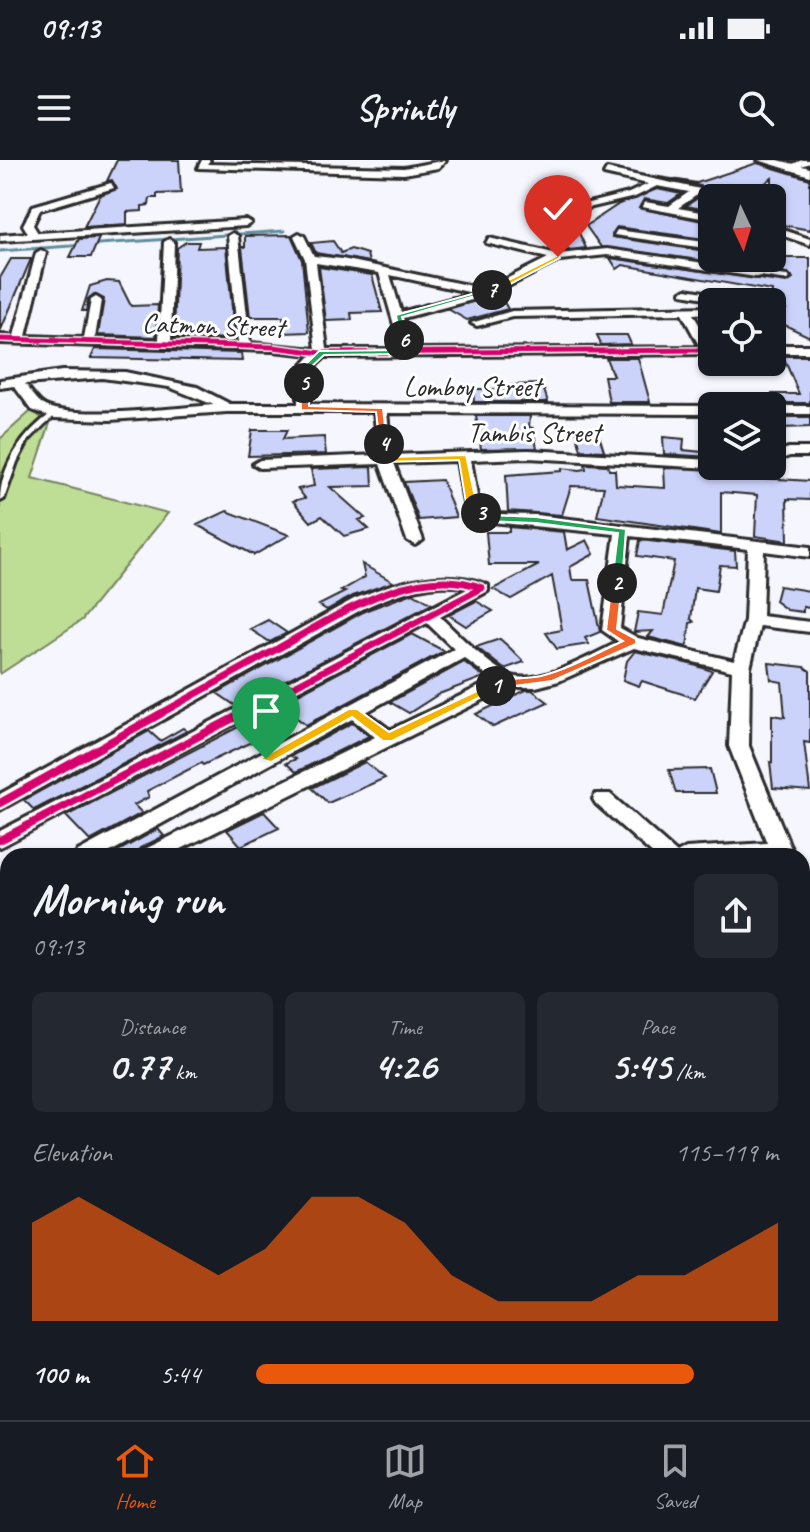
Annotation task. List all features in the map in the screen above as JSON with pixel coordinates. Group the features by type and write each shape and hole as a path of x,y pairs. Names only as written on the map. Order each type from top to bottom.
{"main road":[{"path":"764,160 810,172"}],"street":[{"path":"206,160 201,166 367,165 418,170 440,165 442,160"},
{"path":"790,167 810,160"},
{"path":"607,172 697,191 671,209"},
{"path":"537,217 632,195 656,183"},
{"path":"35,236 28,225 36,208 111,186"},
{"path":"645,205 698,214"},
{"path":"0,238 246,223"},
{"path":"617,233 698,244"},
{"path":"786,234 810,242"},
{"path":"233,236 244,346"},
{"path":"299,236 310,259 322,353 304,370 304,408"},
{"path":"489,241 558,257 607,252 756,274"},
{"path":"165,345 169,242"},
{"path":"786,245 810,242"},
{"path":"19,340 41,253"},
{"path":"398,316 487,293 558,257"},
{"path":"310,259 383,270 487,293"},
{"path":"383,270 408,353"},
{"path":"686,292 698,294"},
{"path":"89,342 96,300"},
{"path":"685,310 698,331"},
{"path":"477,323 512,314 698,310"},
{"name":"Catmon Street","path":"0,339 244,346 322,353 698,350"},
{"path":"786,349 810,349"},
{"name":"Lomboy Street","path":"0,384 63,375 128,376 196,391 227,408 698,410"},
{"path":"17,382 37,407 54,414 110,416 227,408"},
{"path":"380,410 386,460 415,540"},
{"path":"786,410 810,410"},
{"path":"786,453 810,452"},
{"name":"Tambis Street","path":"260,464 528,454 698,463"},
{"path":"463,457 471,503 486,518 536,520 810,552"},
{"path":"623,531 611,630 632,642 741,668"},
{"path":"756,545 753,620 741,668 739,746 780,848"},
{"path":"0,803 360,603 390,590 473,582 482,588 0,840"},
{"path":"430,617 506,681"},
{"path":"753,620 810,627"},
{"path":"165,848 506,681 524,683 548,678 632,642"},
{"path":"101,848 467,649"},
{"path":"353,711 388,738"},
{"path":"603,799 659,848"},
{"path":"179,806 203,829"}],"lane":[{"path":"756,274 787,278"},
{"path":"0,499 24,439 36,424 54,414"}],"green space":[{"path":"31,411 50,423 32,478 168,513 82,620 0,674 0,439"}],"building":[{"path":"117,160 179,160 181,193 157,194 157,198 150,198 149,205 142,206 142,211 127,212 127,224 84,227 100,195 117,189 112,180 107,181"},
{"path":"757,163 810,179 810,230 786,226 786,184 772,184 772,178 764,184 698,185 653,176 697,183"},
{"path":"657,189 681,194 668,203 644,199 639,208 698,220 698,238 617,227 612,237 698,250 698,260 601,247 586,226 619,204"},
{"path":"698,198 698,208 686,206"},
{"path":"548,225 578,231 586,248 561,251"},
{"path":"291,235 302,260 309,332 283,333 283,317 250,317 242,247 245,247 245,236"},
{"path":"99,238 91,257 70,257 79,239"},
{"path":"333,241 341,253 351,249 367,254 369,262 316,253 311,243"},
{"path":"186,242 199,242 197,248 226,247 235,339 174,337 177,248"},
{"path":"610,258 787,283 793,279 789,274 778,272 786,272 786,258 810,258 810,337 786,326 786,288 755,288 623,265 617,269"},
{"path":"11,259 31,259 0,332 0,278"},
{"path":"319,267 372,275 382,312 351,313 352,320 326,321"},
{"path":"107,281 119,282 131,306 158,305 156,337 98,335 104,299 94,294 88,299 86,311 82,311 90,286"},
{"path":"499,294 508,309 467,320 448,309"},
{"path":"597,335 627,335 631,344 601,345"},
{"path":"95,349 241,353 242,361 91,358"},
{"path":"786,356 810,356 810,403 786,403 786,394 799,394"},
{"path":"606,358 638,358 650,402 609,402 604,376 613,376"},
{"path":"542,384 548,402 474,402 473,389 511,389 510,385"},
{"path":"476,416 530,416 529,427 533,428 537,448 481,449"},
{"path":"786,417 810,417 810,427 786,428"},
{"path":"252,430 287,430 283,439 324,437 326,454 248,456"},
{"path":"576,431 598,432 604,451 581,450"},
{"path":"663,437 684,439 683,450 698,452 698,456 664,454"},
{"path":"585,464 608,465 609,470 615,470 616,485 665,488 664,468 698,469 698,480 810,481 810,500 787,499 788,541 755,536 757,495 721,492 721,534 597,516 604,487 571,486 562,515 508,511 506,475 562,471 562,468 586,469"},
{"path":"372,467 373,486 330,487 365,518 359,520 369,529 344,536 322,516 311,522 293,501 305,498 298,489 314,486 311,469"},
{"path":"442,480 456,517 419,520 404,482"},
{"path":"227,511 289,535 254,555 197,525"},
{"path":"509,527 564,532 567,550 587,540 594,554 570,567 572,580 589,580 600,632 585,638 589,644 557,649 546,633 562,630 552,576 511,599 493,589 539,565 489,565 486,532 509,532"},
{"path":"640,540 735,551 736,566 720,565 716,591 695,588 691,619 694,622 690,623 687,647 648,637 653,631 634,632 638,612 663,615 674,561 637,556"},
{"path":"362,564 393,582 353,596 327,610 319,605 345,592 341,591 365,577"},
{"path":"779,586 810,591 810,608 803,607 803,612 787,610 775,601"},
{"path":"413,593 432,604 236,706 217,693 367,610"},
{"path":"476,601 493,611 466,626 449,615"},
{"path":"268,620 287,633 270,642 250,629"},
{"path":"412,634 444,651 306,725 279,704"},
{"path":"500,639 524,662 504,669 476,647"},
{"path":"635,651 712,671 695,698 642,681 639,686 623,680 627,661"},
{"path":"464,662 484,677 439,694 409,713 390,702"},
{"path":"769,663 804,667 810,671 810,743 804,742 810,791 773,788 770,762 772,715 785,717 782,682 771,680"},
{"path":"532,690 548,702 493,727 476,714"},
{"path":"246,723 262,737 147,791 149,797 134,805 142,813 90,841 66,816"},
{"path":"352,723 369,736 296,772 286,763 296,759 291,756"},
{"path":"183,728 187,731 34,810 24,800 149,731 160,741"},
{"path":"365,762 385,778 328,803 312,788"},
{"path":"710,769 716,793 676,793 669,770"},
{"path":"264,812 279,828 241,846 227,830"},
{"path":"158,829 164,836 140,848 124,848"}],"waterway":[{"path":"0,251 284,231"}],"cycle path":[{"path":"0,339 273,347 322,353 698,350"},
{"path":"0,803 360,603 404,588 438,581 470,583 482,588 0,840"}],"route":[{"path":"266,759 353,711 388,738 506,681 524,683 548,678 632,642 618,637 611,630 623,531 536,520 486,518 471,503 463,457 386,460 380,410 304,408 304,370 322,353 408,353 398,316 487,293 558,257"}]}
